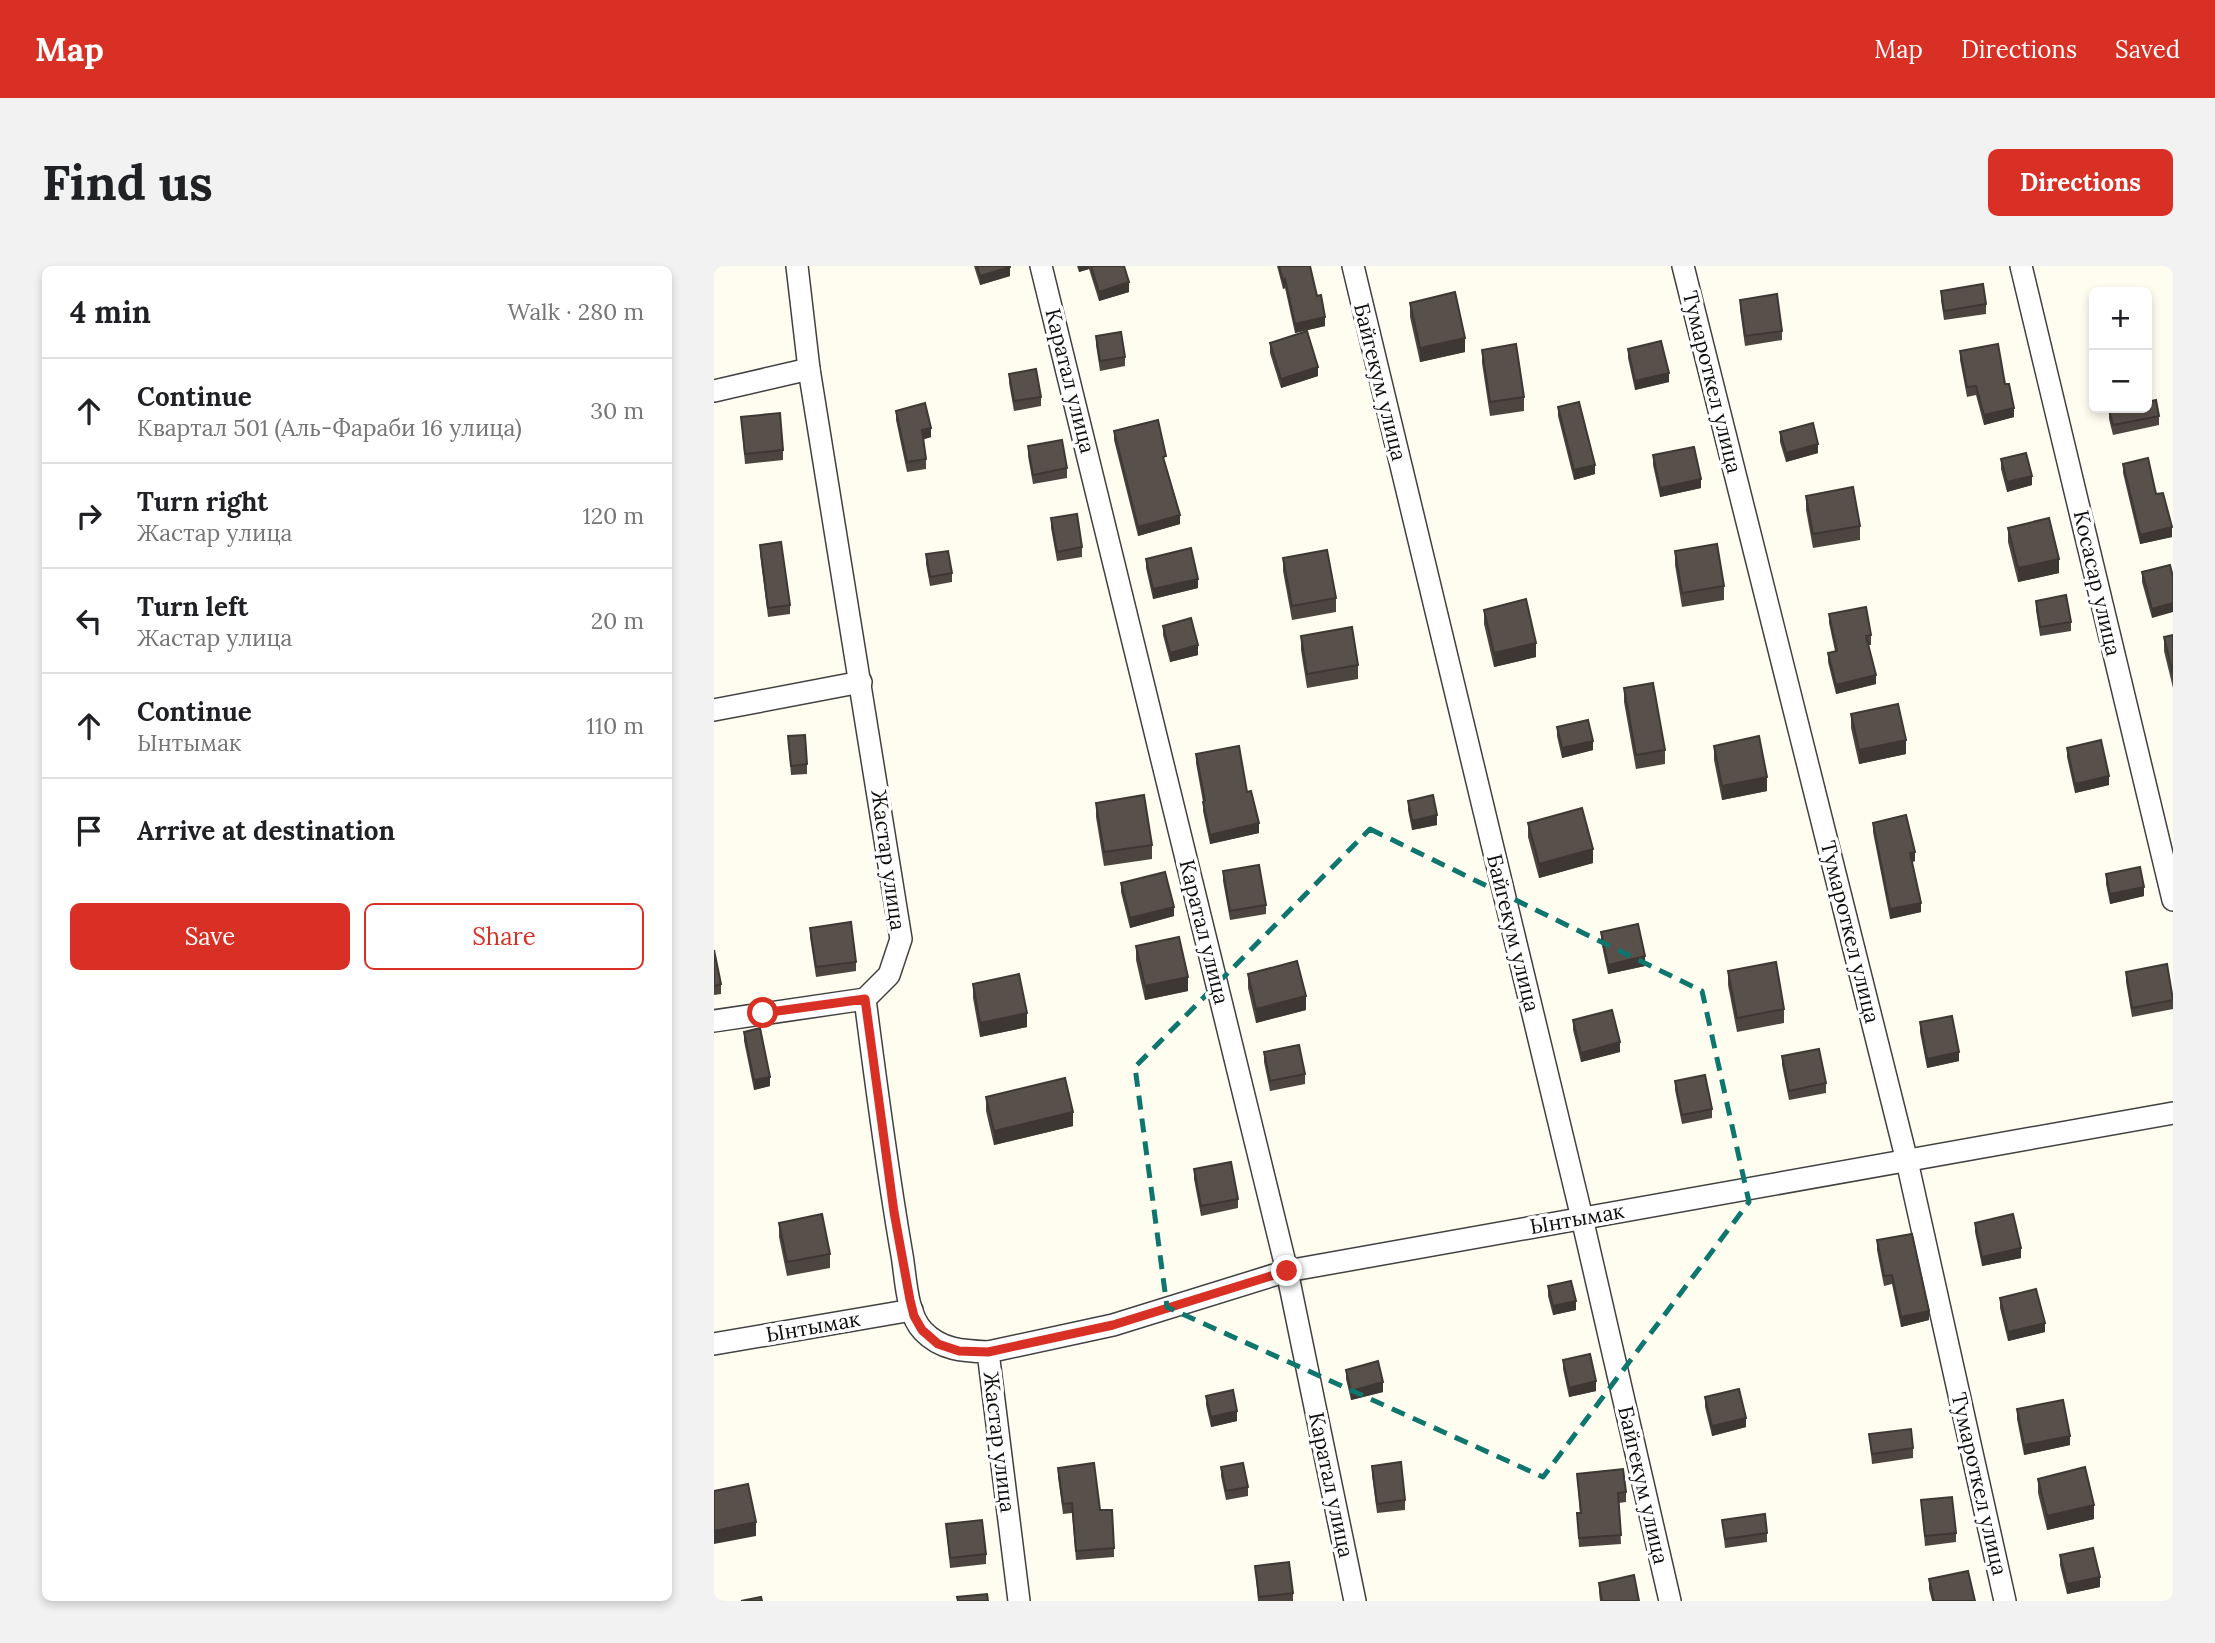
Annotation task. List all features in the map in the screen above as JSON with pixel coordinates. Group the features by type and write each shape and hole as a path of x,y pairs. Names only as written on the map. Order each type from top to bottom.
{"street":[{"name":"Жастар улица","path":"797,266 809,369 901,939 889,975 865,999 894,1212 912,1310 922,1330 938,1344 959,1351 988,1352 1019,1601"},
{"name":"Каратал улица","path":"1041,266 1287,1271 1355,1601"},
{"name":"Байгекум улица","path":"1353,266 1582,1218 1670,1601"},
{"name":"Тумароткел улица","path":"1683,266 1906,1161 2006,1601"},
{"name":"Косасар улица","path":"2021,266 2173,900"},
{"path":"714,391 809,369"},
{"path":"714,710 861,682"},
{"path":"714,1021 865,999"},
{"name":"Ынтымак","path":"988,1352 1113,1325 1287,1271 2173,1113"},
{"name":"Ынтымак","path":"714,1344 912,1310"}],"highlighted area":[{"path":"1370,829 1702,991 1749,1202 1543,1477 1167,1307 1135,1067"}],"building":[{"path":"977,266 1010,266 1010,267 980,276"},
{"path":"1091,266 1124,266 1129,282 1099,292"},
{"path":"1279,266 1310,266 1317,296 1321,295 1325,317 1295,324 1285,279 1283,280"},
{"path":"1983,284 1986,304 1944,311 1941,291"},
{"path":"1455,292 1465,338 1420,348 1410,303"},
{"path":"1777,294 1782,331 1745,336 1740,300"},
{"path":"1307,331 1318,367 1281,379 1270,343"},
{"path":"1121,332 1125,357 1100,361 1096,336"},
{"path":"1661,341 1669,373 1635,381 1628,349"},
{"path":"1516,344 1524,397 1490,402 1482,350"},
{"path":"1998,344 2005,384 2009,384 2014,408 1984,415 1976,386 1967,387 1960,351"},
{"path":"1036,369 1041,397 1014,401 1009,374"},
{"path":"2156,400 2159,416 2113,425 2110,413 2152,413 2152,401"},
{"path":"1579,402 1595,465 1574,470 1558,407"},
{"path":"925,403 931,428 922,430 926,459 907,462 896,411"},
{"path":"780,413 783,450 745,454 741,417"},
{"path":"1158,420 1166,456 1163,457 1180,515 1138,527 1114,431"},
{"path":"1813,423 1818,444 1786,453 1780,432"},
{"path":"1062,440 1067,468 1033,475 1028,446"},
{"path":"1694,447 1701,479 1660,488 1653,455"},
{"path":"2026,453 2032,476 2007,482 2001,459"},
{"path":"2148,458 2156,494 2163,493 2172,527 2140,535 2123,464"},
{"path":"1853,487 1860,526 1813,534 1806,496"},
{"path":"1077,514 1082,547 1057,552 1051,518"},
{"path":"2049,518 2059,559 2018,568 2008,528"},
{"path":"781,542 790,605 768,608 760,545"},
{"path":"1717,544 1724,586 1682,593 1675,551"},
{"path":"1191,548 1198,579 1153,589 1146,559"},
{"path":"1327,550 1336,598 1292,606 1283,558"},
{"path":"948,551 952,573 930,577 926,554"},
{"path":"2170,565 2173,603 2152,609 2142,572"},
{"path":"2066,595 2071,622 2040,627 2036,601"},
{"path":"1526,599 1536,643 1494,653 1484,610"},
{"path":"1866,607 1871,635 1866,636 1876,675 1836,685 1828,653 1837,651 1829,614"},
{"path":"1191,618 1198,645 1170,653 1163,626"},
{"path":"1352,627 1358,665 1307,674 1301,636"},
{"path":"2173,635 2173,674 2164,637"},
{"path":"1653,683 1665,750 1636,755 1624,688"},
{"path":"1898,704 1906,740 1859,750 1851,714"},
{"path":"1588,720 1593,741 1562,748 1557,727"},
{"path":"805,735 807,764 791,766 788,736"},
{"path":"1759,736 1767,777 1722,786 1714,746"},
{"path":"2101,740 2109,776 2075,784 2067,748"},
{"path":"1239,746 1247,792 1251,791 1259,823 1210,835 1196,754"},
{"path":"1144,795 1152,845 1104,852 1096,803"},
{"path":"1433,795 1437,815 1412,821 1408,801"},
{"path":"1582,808 1593,849 1539,864 1528,823"},
{"path":"1906,815 1915,852 1910,853 1921,903 1890,909 1873,823"},
{"path":"1259,865 1266,905 1230,911 1223,871"},
{"path":"2140,867 2144,887 2110,894 2106,874"},
{"path":"1165,872 1174,907 1130,918 1121,883"},
{"path":"851,922 856,962 816,967 810,928"},
{"path":"1638,924 1645,956 1608,965 1601,932"},
{"path":"1179,937 1188,977 1145,986 1136,946"},
{"path":"714,950 721,984 714,986"},
{"path":"1297,961 1306,996 1256,1009 1248,974"},
{"path":"1776,962 1784,1009 1737,1018 1728,971"},
{"path":"2167,964 2173,1000 2132,1008 2126,972"},
{"path":"1019,974 1027,1013 980,1023 973,984"},
{"path":"1612,1010 1620,1042 1581,1053 1573,1020"},
{"path":"1952,1016 1959,1052 1927,1059 1920,1022"},
{"path":"760,1028 770,1077 754,1080 744,1032"},
{"path":"1299,1045 1305,1074 1270,1081 1264,1052"},
{"path":"1819,1049 1826,1083 1789,1091 1782,1056"},
{"path":"1705,1075 1712,1109 1682,1115 1675,1081"},
{"path":"1065,1078 1073,1112 994,1131 986,1097"},
{"path":"1231,1162 1238,1199 1201,1206 1194,1169"},
{"path":"822,1214 830,1254 787,1262 779,1223"},
{"path":"2013,1214 2021,1248 1982,1257 1975,1223"},
{"path":"1912,1234 1929,1311 1901,1317 1892,1275 1884,1276 1877,1240"},
{"path":"1571,1281 1576,1301 1553,1306 1548,1286"},
{"path":"2036,1289 2045,1323 2008,1332 2000,1298"},
{"path":"1590,1354 1596,1381 1569,1388 1563,1360"},
{"path":"1378,1361 1383,1382 1351,1391 1346,1370"},
{"path":"1739,1389 1746,1418 1712,1426 1705,1397"},
{"path":"1233,1390 1237,1411 1211,1417 1206,1396"},
{"path":"2063,1400 2070,1436 2024,1445 2017,1409"},
{"path":"1911,1429 1913,1448 1872,1454 1869,1434"},
{"path":"1401,1462 1405,1500 1377,1504 1372,1466"},
{"path":"1094,1463 1100,1510 1112,1510 1114,1548 1076,1551 1072,1503 1063,1504 1058,1468"},
{"path":"1243,1463 1248,1487 1226,1491 1221,1467"},
{"path":"2085,1467 2094,1505 2047,1516 2038,1479"},
{"path":"1623,1469 1626,1492 1618,1493 1621,1535 1579,1538 1577,1513 1581,1513 1577,1474"},
{"path":"748,1484 756,1522 714,1531 714,1491"},
{"path":"1952,1497 1956,1533 1925,1536 1921,1500"},
{"path":"1765,1514 1767,1533 1725,1539 1722,1520"},
{"path":"982,1520 986,1554 950,1558 946,1524"},
{"path":"2093,1548 2100,1577 2067,1584 2060,1555"},
{"path":"1289,1562 1293,1593 1259,1597 1255,1566"},
{"path":"1968,1571 1975,1601 1934,1601 1929,1579"},
{"path":"1634,1575 1639,1601 1602,1601 1599,1583"},
{"path":"987,1594 988,1601 958,1601 957,1597"},
{"path":"761,1597 762,1601 741,1601"}],"route":[{"path":"763,1013 865,999 894,1212 910,1300 914,1316 922,1330 938,1344 959,1351 988,1352 1113,1325 1287,1271"}]}
